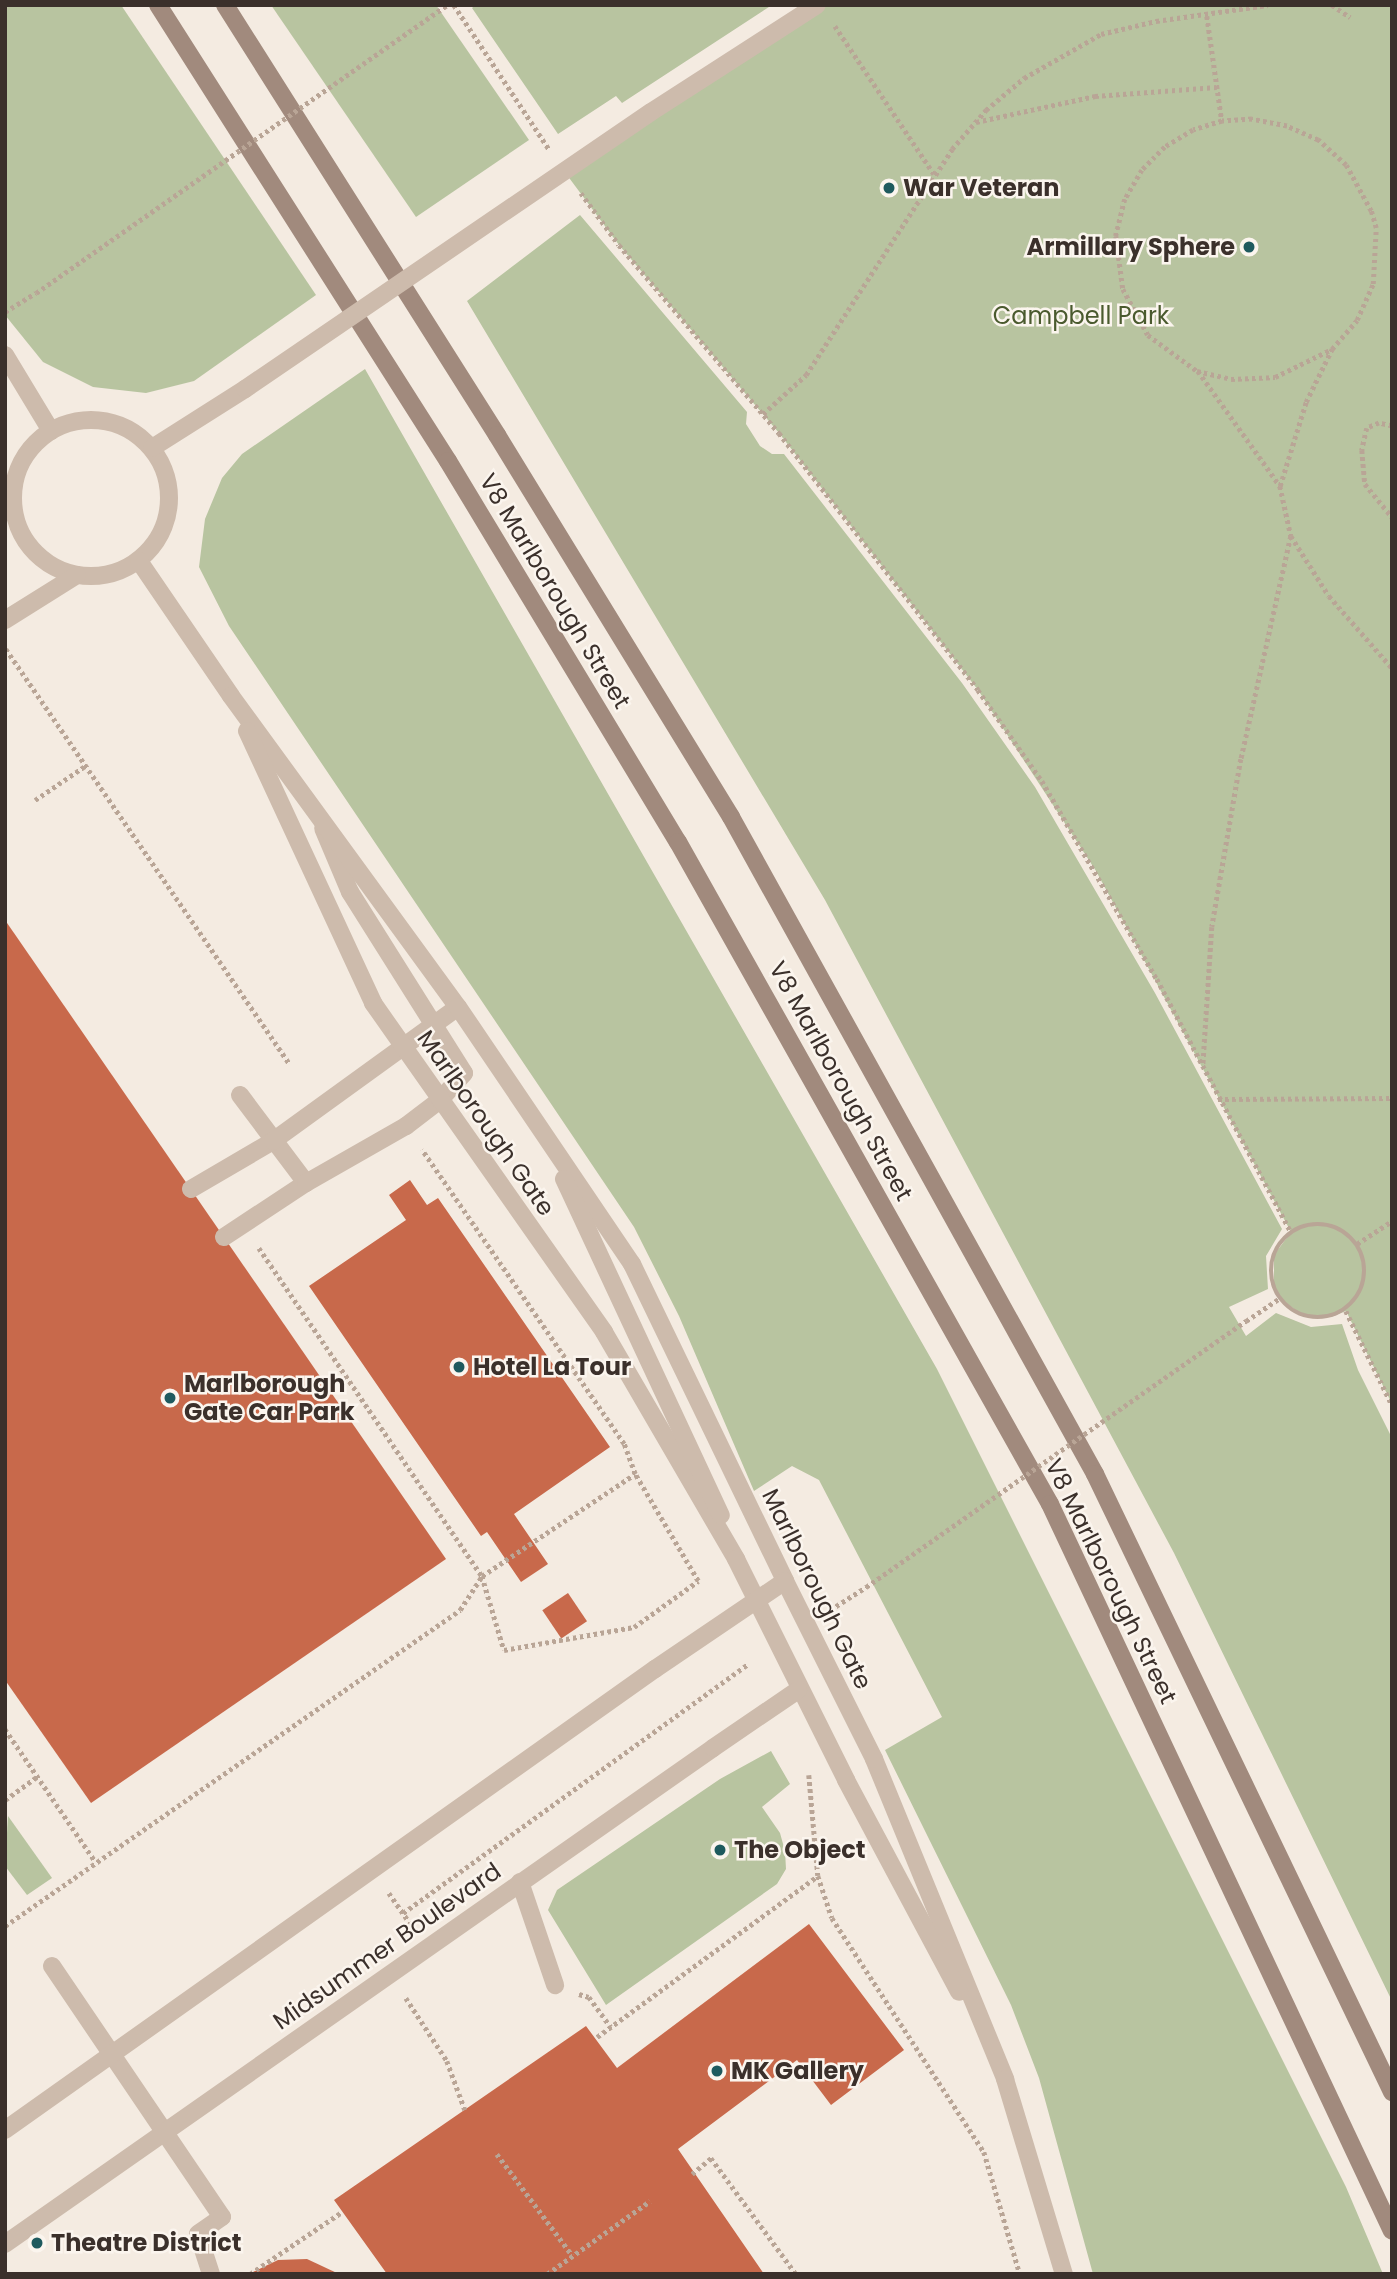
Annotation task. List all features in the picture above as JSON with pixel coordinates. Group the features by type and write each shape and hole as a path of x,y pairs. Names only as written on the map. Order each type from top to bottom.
{"main road":[{"name":"V8 Marlborough Street","path":"158,5 441,449 678,842 1050,1504 1392,2231"},
{"name":"V8 Marlborough Street","path":"225,5 490,423 731,817 1095,1474 1392,2092"}],"street":[{"path":"152,448 245,388 651,112 822,11"},
{"path":"5,355 51,430"},
{"path":"105,421 136,433 152,448 165,470 170,495 167,520 156,542 139,561 120,571 78,575 56,568 29,545 14,514 9,494 25,456 51,430 71,422 105,421"},
{"name":"Marlborough Gate","path":"139,561 230,696 458,1007 632,1264 874,1759 1005,2079 1064,2274"},
{"path":"7,620 78,575"},
{"name":"Marlborough Gate","path":"230,696 373,1003 604,1332 717,1519"},
{"path":"224,1237 306,1183 406,1126 440,1100 464,1073 350,892 318,815"},
{"path":"191,1189 274,1141 350,1088 401,1045 458,1007"},
{"path":"240,1095 306,1183"},
{"name":"Marlborough Gate","path":"547,1141 717,1519 798,1690 1005,2079"},
{"path":"5,2130 114,2056 655,1670 785,1581"},
{"name":"Midsummer Boulevard","path":"5,2244 798,1690"},
{"path":"520,1882 555,1985"},
{"path":"52,1966 222,2217 198,2234 211,2274"}],"path":[{"path":"5,312 447,5"},
{"path":"454,5 558,161"},
{"path":"763,414 812,366 934,174 976,122 1024,78 1074,46 1129,27 1268,5"},
{"path":"1332,5 1350,17"},
{"path":"822,11 934,174"},
{"path":"1208,16 1222,121"},
{"path":"976,122 1095,96 1217,87"},
{"path":"1280,486 1306,402 1332,349 1357,320 1373,284 1376,228 1366,198 1346,165 1318,140 1268,121 1222,121 1178,138 1142,170 1125,199 1116,236 1118,270 1138,322 1159,347 1197,371 1231,379 1263,379 1298,369 1332,349"},
{"path":"573,182 619,245 763,414 978,690 1042,781 1203,1067 1291,1232"},
{"path":"1197,371 1280,486 1291,536 1329,596 1392,668"},
{"path":"1392,426 1379,423 1367,428 1362,450 1366,484 1392,517"},
{"path":"1203,1067 1212,927 1241,759 1291,536"},
{"path":"5,648 289,1062"},
{"path":"35,800 85,766"},
{"path":"1218,1099 1392,1098"},
{"path":"242,1224 482,1576 504,1650 634,1628 698,1581 635,1474 624,1444 406,1126"},
{"path":"1357,1244 1392,1221"},
{"path":"1319,1223 1347,1233 1357,1244 1364,1258 1363,1286 1346,1311 1331,1317 1303,1316 1280,1298 1272,1278 1274,1255 1291,1232 1319,1223"},
{"path":"830,1610 1280,1298"},
{"path":"1346,1311 1392,1405"},
{"path":"5,1926 460,1610 482,1576 635,1474"},
{"path":"403,1913 748,1664"},
{"path":"5,1729 95,1861"},
{"path":"809,1774 818,1876 832,1918 984,2152 1020,2274"},
{"path":"5,1800 37,1777"},
{"path":"375,1872 427,1947"},
{"path":"597,2037 818,1876"},
{"path":"390,1974 447,2061 466,2110"},
{"path":"555,1985 589,1997 611,2027"},
{"path":"497,2154 572,2255"},
{"path":"692,2174 711,2158 796,2274"},
{"path":"547,2274 650,2201"},
{"path":"250,2274 342,2212"}],"green space":[{"path":"5,5 121,5 316,295 194,381 146,393 93,387 43,362 5,315"},
{"path":"271,5 436,5 529,140 416,217"},
{"path":"475,5 772,5 622,103 616,96 558,134 472,8"},
{"name":"Campbell Park","path":"817,5 1392,5 1392,1404 1346,1311 1331,1317 1303,1316 1280,1298 1274,1286 1274,1255 1291,1232 1096,871 978,690 779,433 619,245 564,171"},
{"path":"580,215 747,412 746,424 760,446 772,454 784,454 962,683 1035,787 1155,993 1282,1229 1266,1256 1268,1289 1229,1307 1246,1336 1276,1313 1311,1327 1342,1324 1358,1370 1392,1438 1392,2001 1174,1553 825,900 467,301"},
{"path":"365,369 937,1369 1346,2187 1383,2274 1093,2274 1039,2078 1011,2005 885,1750 942,1717 819,1480 792,1466 754,1491 679,1316 634,1227 229,626 199,567 205,519 222,478 242,454"},
{"path":"771,1751 790,1784 762,1807 780,1833 785,1851 786,1869 777,1884 606,2005 548,1910 557,1890 720,1779"},
{"path":"8,1816 52,1878 27,1895 5,1866"}],"building":[{"name":"Marlborough Gate Car Park","path":"5,920 446,1559 91,1803 5,1680"},
{"name":"Hotel La Tour","path":"410,1180 427,1205 438,1198 610,1447 514,1514 548,1564 521,1582 487,1532 481,1536 309,1286 406,1220 389,1195"},
{"path":"568,1593 587,1621 561,1639 542,1610"},
{"path":"809,1924 904,2050 831,2105 797,2060 678,2149 764,2274 387,2274 334,2200 586,2026 617,2068"},
{"path":"307,2259 339,2274 249,2274 278,2260"}],"place":[{"name":"War Veteran","path":"889,188"},
{"name":"Armillary Sphere","path":"1249,247"},
{"name":"Hotel La Tour","path":"459,1367"},
{"name":"Marlborough Gate Car Park","path":"170,1398"},
{"name":"The Object","path":"720,1850"},
{"name":"MK Gallery","path":"717,2071"},
{"name":"Theatre District","path":"37,2243"}]}
